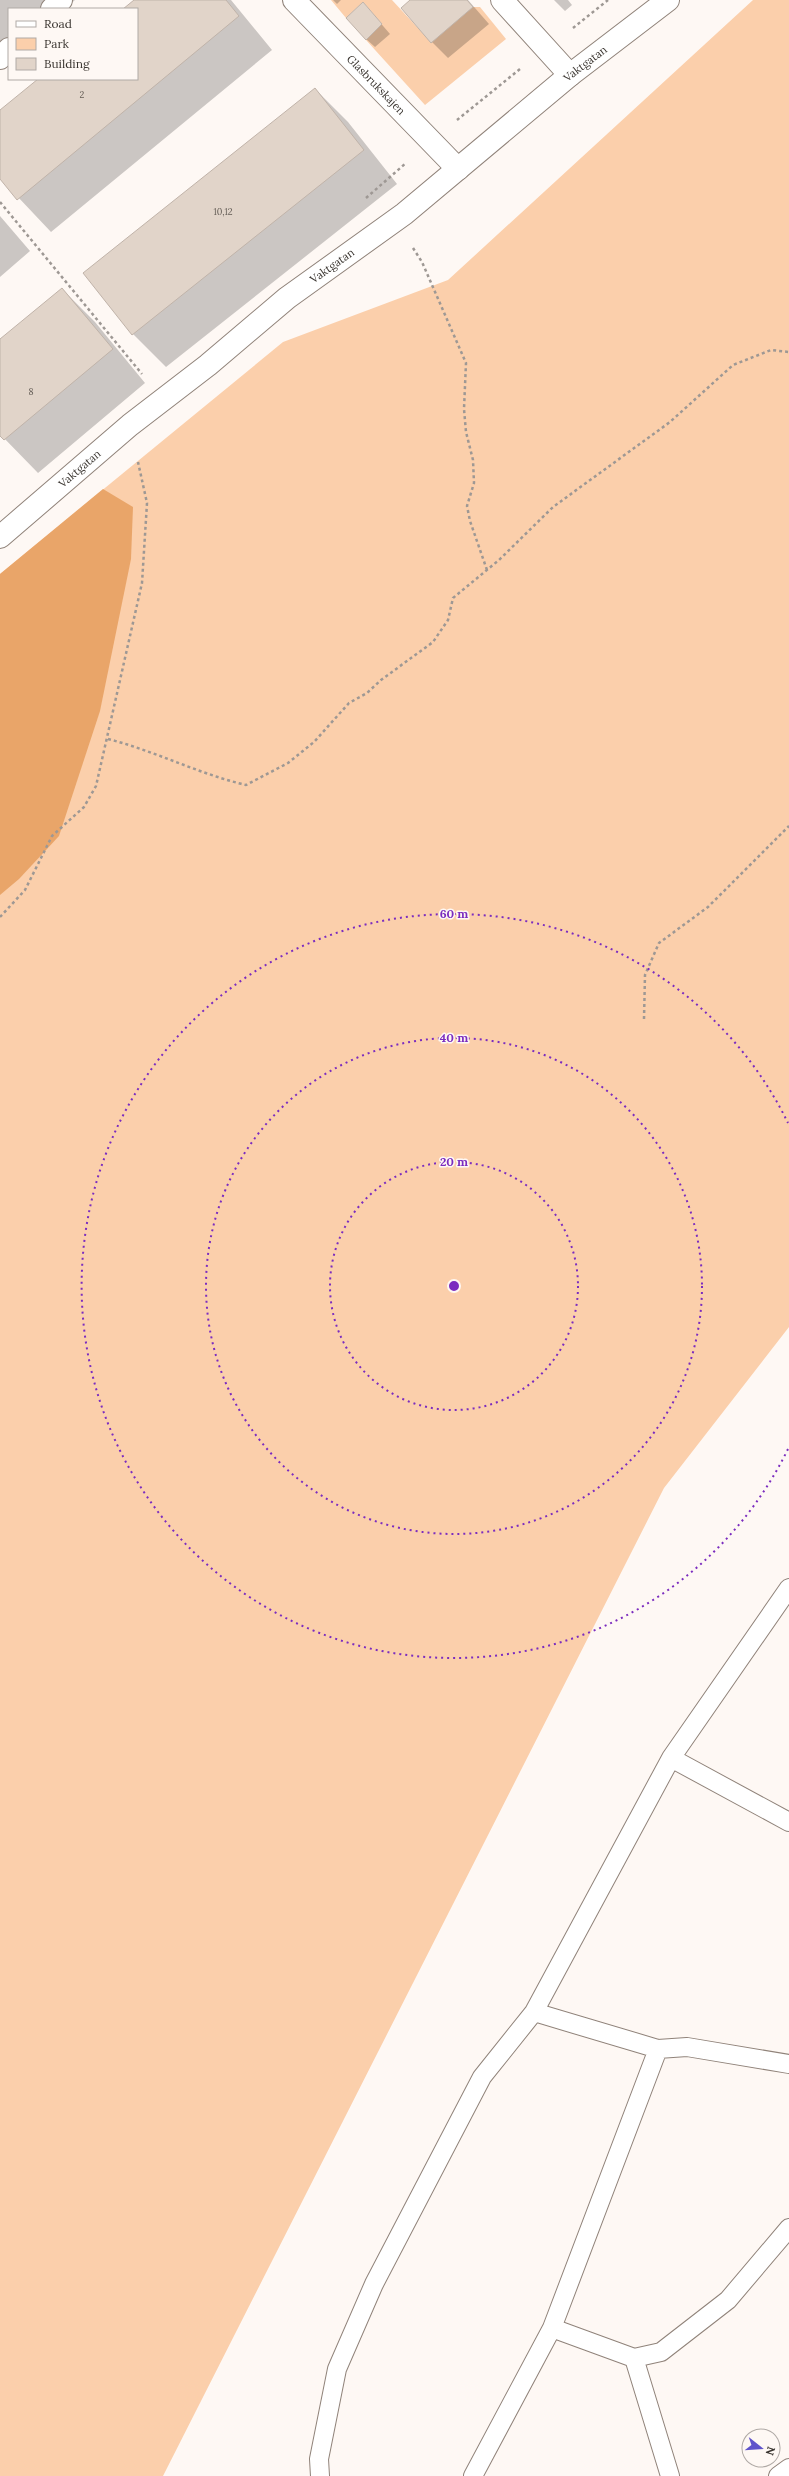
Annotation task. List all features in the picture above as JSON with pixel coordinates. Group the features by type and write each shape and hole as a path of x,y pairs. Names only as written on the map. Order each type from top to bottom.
{"street":[{"path":"53,8 61,0"},
{"name":"Glasbrukskajen","path":"294,0 458,169"},
{"path":"502,0 570,74"},
{"name":"Vaktgatan","path":"0,537 130,425 208,365 287,298 394,221 570,74 668,0"},
{"path":"0,58 8,50"}],"lane":[{"path":"320,2476 319,2459 337,2369 374,2284 482,2077 534,2012 671,1758 789,1588"},
{"path":"671,1758 789,1822"},
{"path":"534,2012 658,2049 687,2047 789,2064"},
{"path":"473,2476 552,2328 658,2049"},
{"path":"552,2328 634,2358 661,2352 728,2300 789,2228"},
{"path":"634,2358 670,2476"},
{"path":"778,2476 789,2468"}],"path":[{"path":"430,141 608,0"},
{"path":"0,202 144,376"},
{"path":"394,221 422,262 466,363 464,409 466,432 473,460 474,483 467,506 470,521 487,570"},
{"path":"108,738 144,748 216,778 246,785 288,763 314,742 349,703 367,693 381,680 433,642 448,620 454,598 487,570 553,507 670,422 733,365 771,350 789,352"},
{"path":"0,917 25,890 52,836 84,807 96,786 142,583 147,503 130,425"},
{"path":"644,1019 645,975 659,944 708,907 789,826"}],"green space":[{"path":"331,0 392,0 431,42 473,7 480,7 506,39 425,105 366,40 382,24 363,2 346,18"},
{"path":"753,0 789,0 789,1327 664,1488 163,2476 0,2476 0,574 283,342 448,280"}],"shaded area":[{"path":"103,489 133,507 131,559 100,711 59,836 19,879 0,895 0,574"}],"building":[{"path":"134,0 226,0 239,16 17,200 0,179 0,110 37,80 138,80 138,8 124,8"},
{"path":"410,0 467,0 473,7 431,43 401,8"},
{"path":"363,2 382,24 366,40 346,18"},
{"path":"315,88 364,150 132,335 83,273"},
{"path":"62,288 113,349 4,440 0,436 0,339"}]}
